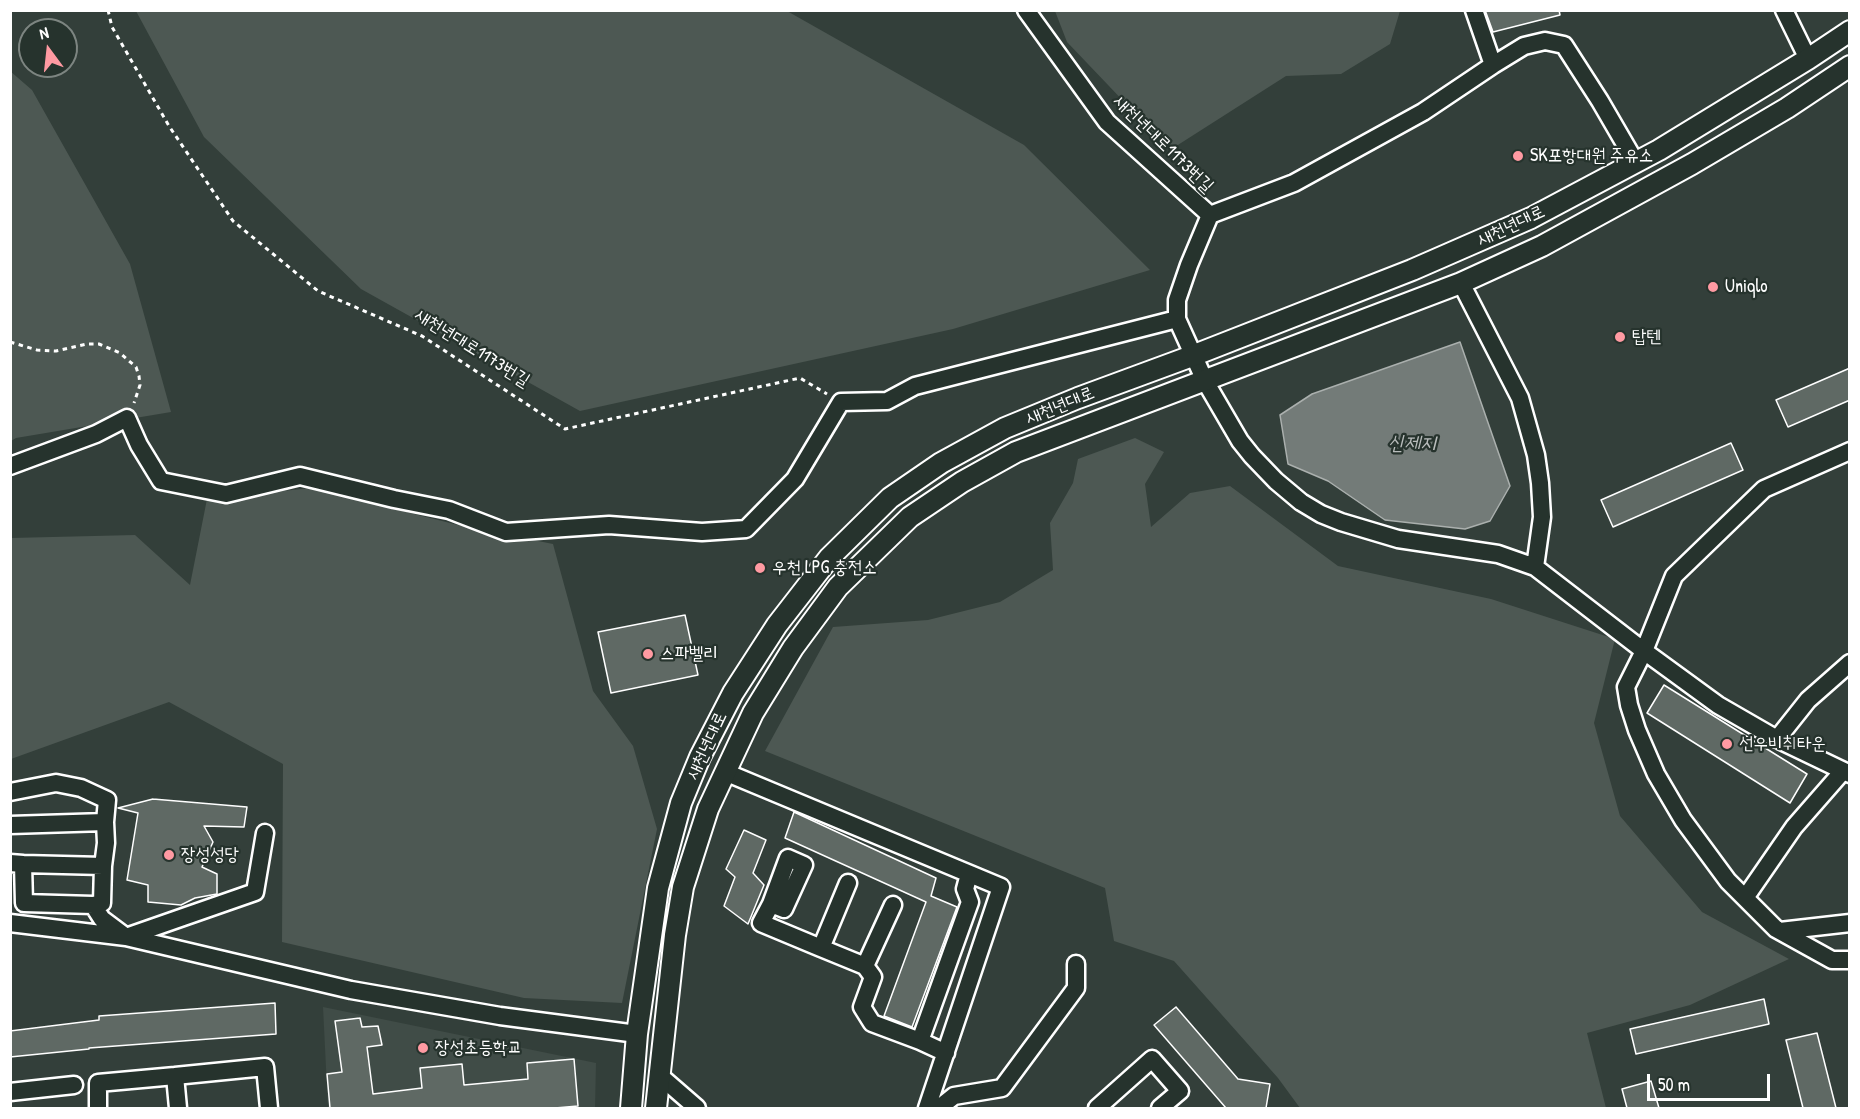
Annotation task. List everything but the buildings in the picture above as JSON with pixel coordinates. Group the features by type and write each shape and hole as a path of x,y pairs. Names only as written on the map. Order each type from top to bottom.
{"main road":[{"name":"새천년대로","path":"631,1108 637,1034 658,888 681,803 700,757 733,693 777,625 829,558 890,498 941,463 1005,428 1412,270 1531,218 1636,164 1808,59 1843,35"},
{"path":"1787,108 1797,88 1838,59 1843,35"},
{"name":"새천년대로","path":"656,1108 675,935 683,887 708,809 753,713 793,648 838,587 910,517 962,482 1016,452 1461,283 1542,246 1692,164 1847,70"},
{"path":"1306,312 1317,339"},
{"path":"1110,386 1120,412"}],"street":[{"name":"새천년대로1173번길","path":"1026,10 1107,122 1210,215 1177,300 1177,319 1192,356 1229,424 1252,456 1276,481 1321,514 1341,522 1398,539 1498,554 1535,567 1718,705 1777,740 1846,773"},
{"path":"1474,10 1493,65"},
{"path":"1784,10 1808,59"},
{"path":"1210,215 1294,183 1423,112 1524,46 1545,41 1564,45 1600,101 1636,164"},
{"path":"1461,283 1520,398 1536,455 1542,517 1535,567"},
{"path":"10,465 96,434 127,418 139,445 161,481 226,494 300,476 449,510 506,532 609,525 702,532 746,529 795,479 841,402 887,401 915,386 1177,319"},
{"path":"1850,451 1764,489 1674,576 1644,651 1626,687 1637,730 1656,774 1683,820 1728,880 1780,931 1832,960 1850,960"},
{"path":"1777,740 1808,700 1850,663"},
{"path":"725,772 1001,887 927,1108"},
{"path":"1745,898 1794,827 1846,773"},
{"path":"10,792 56,783 81,788 107,800 102,903 93,905 24,903 17,864 103,866"},
{"path":"10,825 105,822"},
{"path":"126,937 255,892 265,833"},
{"path":"920,1041 970,902 965,889 969,874"},
{"path":"821,948 848,883"},
{"path":"771,904 761,923 865,966 873,977 862,1007 872,1023 946,1053"},
{"path":"93,905 102,919 126,937"},
{"path":"865,966 893,905"},
{"path":"10,923 126,937 351,990 500,1016 637,1034"},
{"path":"1780,931 1850,923"},
{"path":"939,1108 954,1096 1002,1088 1076,988 1076,964"},
{"path":"1102,1106 1152,1059 1180,1091 1160,1108"},
{"path":"98,1108 98,1083 265,1067 269,1108"},
{"path":"659,1075 697,1108"},
{"path":"175,1076 178,1108"},
{"path":"10,1092 74,1085"}],"path":[{"name":"새천년대로1173번길","path":"108,10 112,27 170,126 233,221 318,291 422,336 565,429 800,378 841,402"},
{"path":"10,342 37,350 56,351 87,344 99,344 120,353 135,368 140,385 138,395 127,418"}],"shaded area":[{"path":"136,11 787,11 1024,145 1150,270 953,329 580,411 361,289 204,137"},
{"path":"1055,11 1400,11 1390,44 1341,74 1286,76 1170,150 1067,42"},
{"path":"10,71 32,90 130,264 171,412 16,438 11,441"},
{"path":"1135,438 1164,452 1145,484 1151,527 1190,493 1230,486 1338,566 1491,599 1615,639 1594,723 1620,816 1702,912 1789,959 1690,1005 1587,1033 1606,1108 1300,1108 1278,1078 1174,961 1114,941 1105,888 765,751 833,627 928,620 1000,602 1053,570 1050,523 1073,483 1078,459"},
{"path":"311,488 458,525 553,544 593,691 633,746 657,829 622,1003 524,998 282,942 283,764 169,702 11,759 11,538 135,535 190,585 207,499"},
{"name":"장성초등학교","path":"323,1007 596,1063 595,1108 328,1108"}],"water":[{"name":"신제지","path":"1460,342 1510,486 1490,521 1465,529 1385,520 1328,481 1288,464 1280,415 1312,394"}],"place":[{"name":"SK포항대원 주유소","path":"1518,156"},
{"name":"Uniqlo","path":"1713,287"},
{"name":"탑텐","path":"1620,337"},
{"name":"우천 LPG 충전소","path":"760,568"},
{"name":"스파벨리","path":"648,654"},
{"name":"선우비취타운","path":"1727,744"},
{"name":"장성성당","path":"169,855"},
{"name":"장성초등학교","path":"423,1048"}]}
